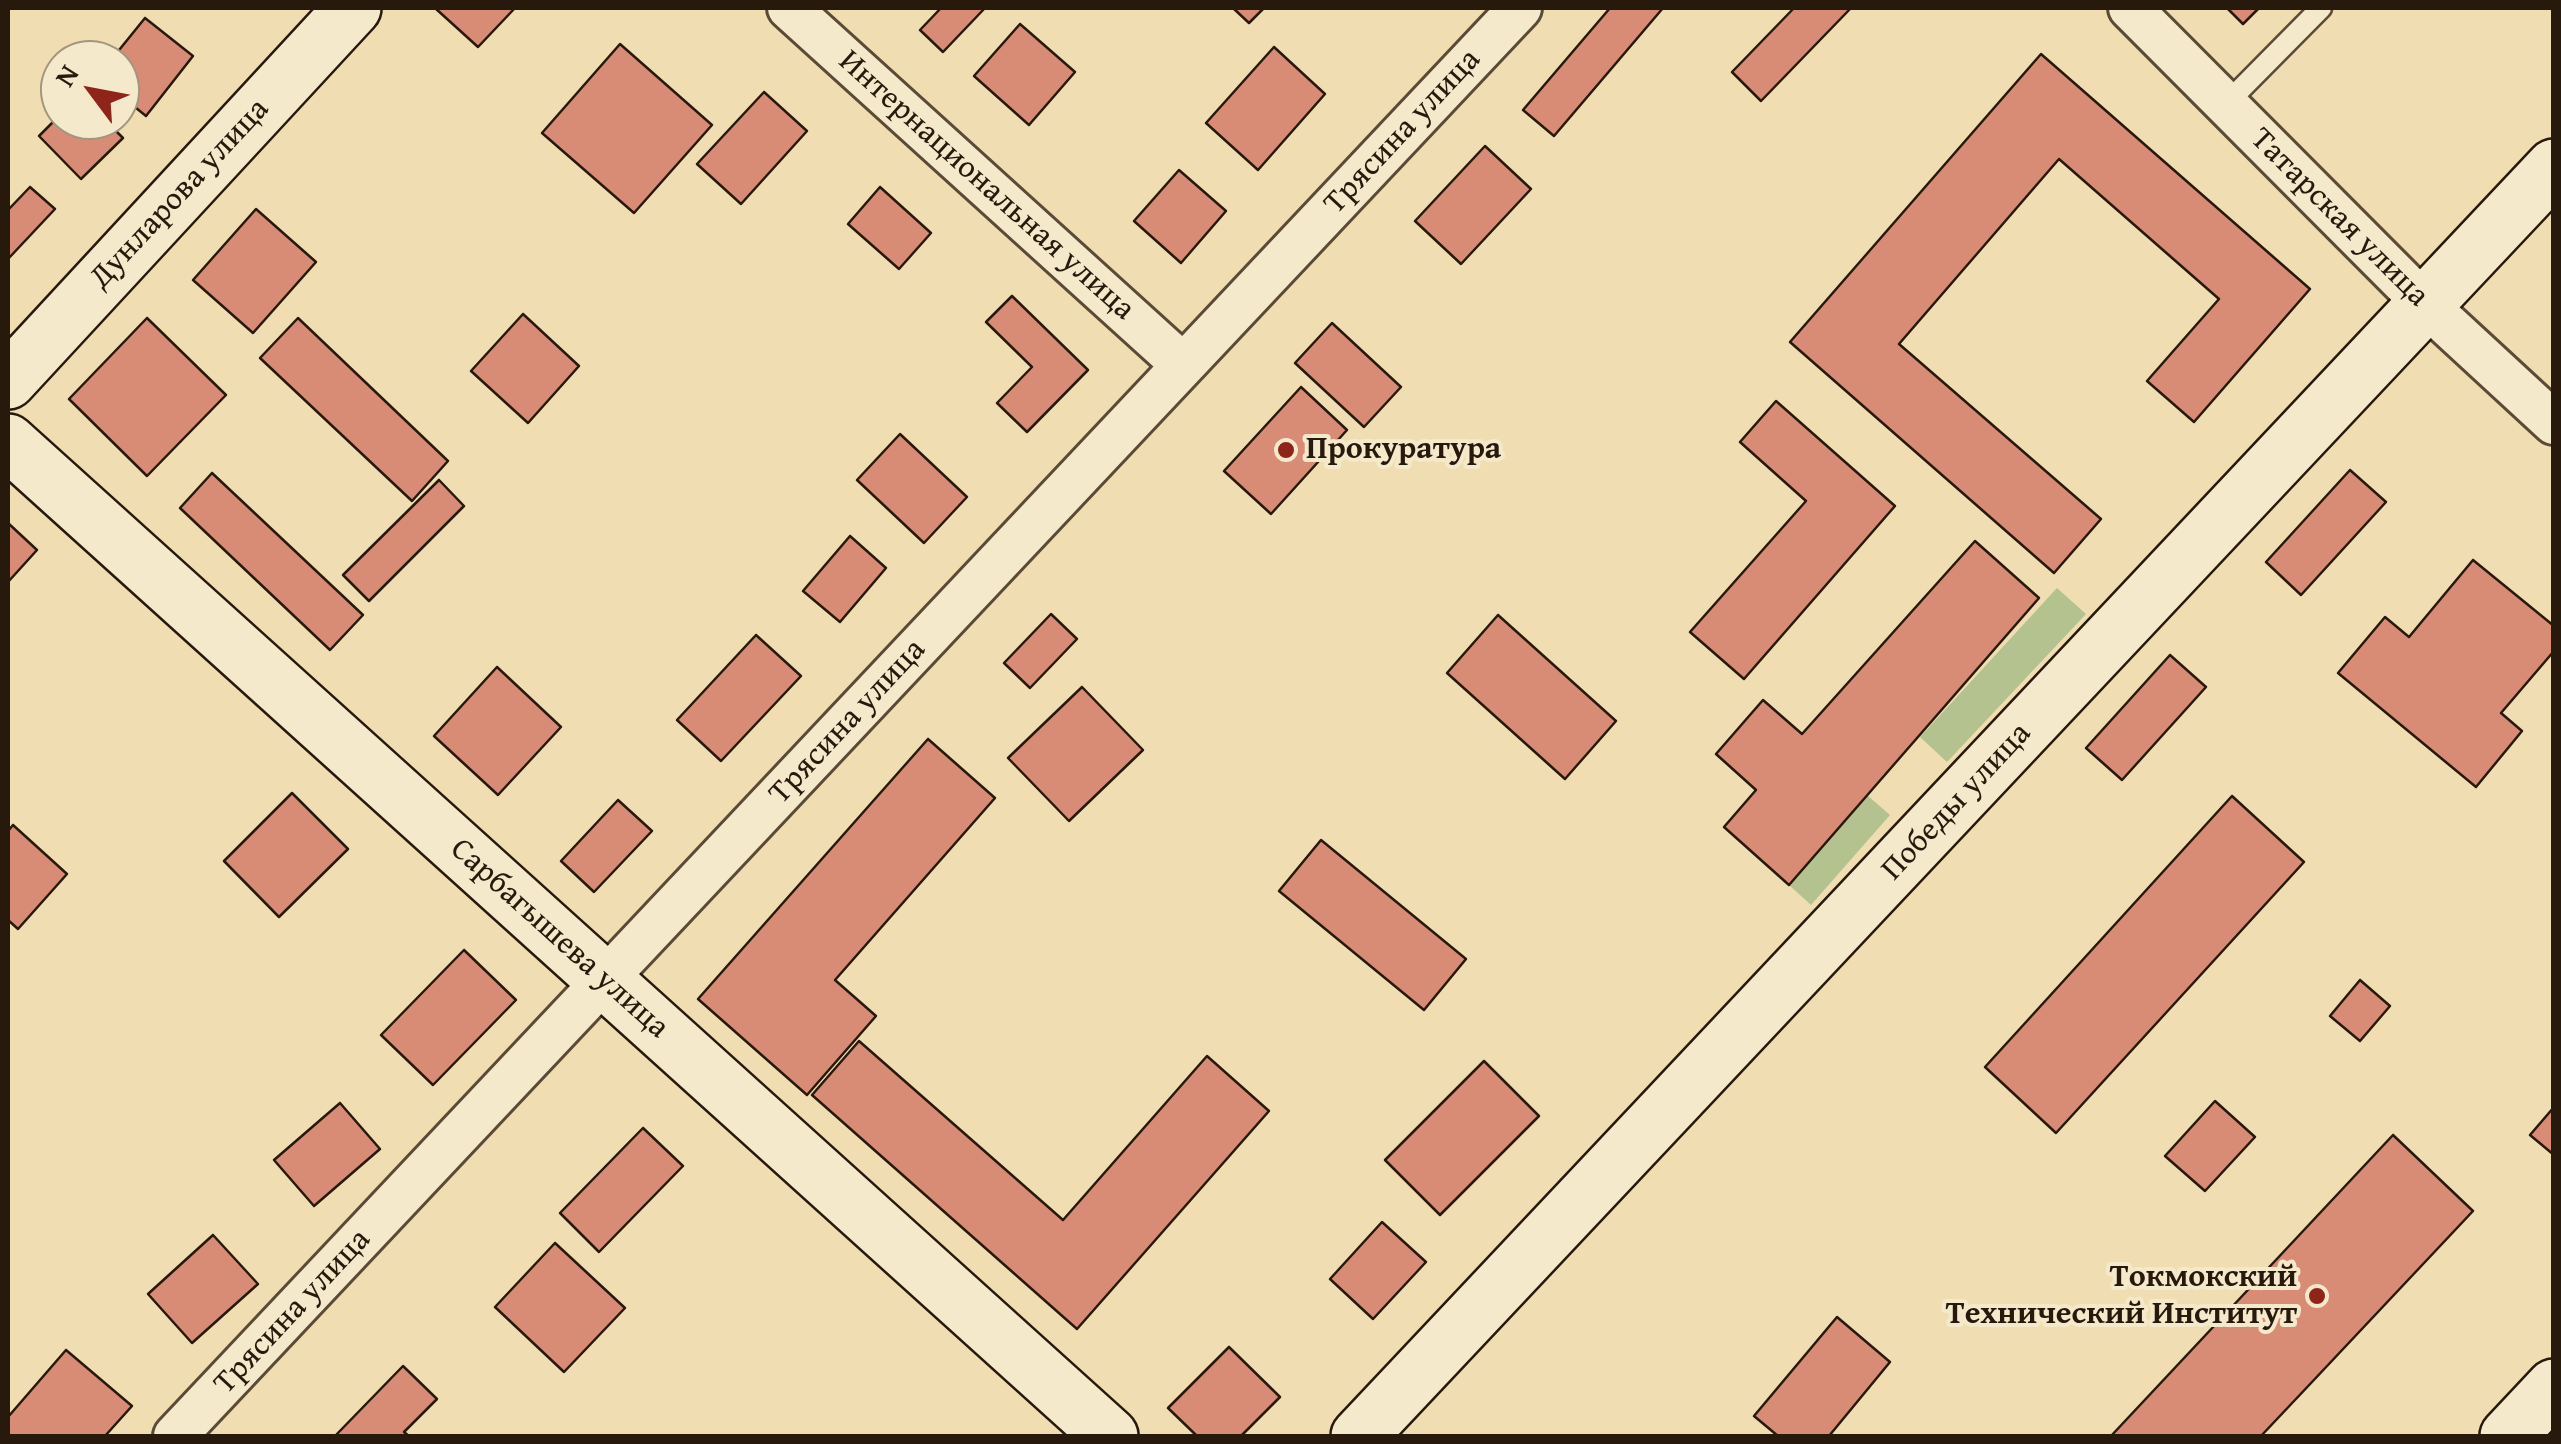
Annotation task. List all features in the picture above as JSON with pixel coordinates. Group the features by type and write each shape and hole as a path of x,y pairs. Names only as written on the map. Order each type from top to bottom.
{"main road":[{"name":"Дунларова улица","path":"8,380 353,8"},
{"name":"Победы улица","path":"1359,1436 2554,167"},
{"name":"Сарбагышева улица","path":"8,442 1110,1436"},
{"path":"2508,1436 2554,1387"}],"street":[{"name":"Интернациональная улица","path":"789,8 1183,366"},
{"name":"Трясина улица","path":"175,1436 1520,8"},
{"name":"Татарская улица","path":"2130,8 2425,304 2554,422"}],"lane":[{"path":"2226,104 2321,8"}],"green space":[{"path":"2057,588 2086,614 1947,762 1920,737"},
{"path":"1867,795 1890,815 1811,905 1789,885"}],"building":[{"path":"435,8 515,8 478,47"},
{"path":"941,8 985,8 943,52 920,30"},
{"path":"1233,8 1264,8 1249,23"},
{"path":"1610,8 1663,8 1554,136 1523,110"},
{"path":"1794,8 1851,8 1761,101 1732,72"},
{"path":"2227,8 2259,8 2243,24"},
{"path":"145,18 193,56 146,116 140,111 140,40 127,40"},
{"path":"1020,24 1075,72 1029,125 974,76"},
{"path":"620,44 712,125 634,213 542,133"},
{"path":"1274,47 1325,94 1258,170 1206,123"},
{"path":"2041,54 2310,289 2194,422 2147,381 2219,299 2059,159 1899,344 2101,519 2054,573 1790,342"},
{"path":"764,92 807,131 741,204 697,164"},
{"path":"43,140 121,140 81,179"},
{"path":"1485,146 1531,189 1461,264 1415,221"},
{"path":"1179,170 1226,211 1181,263 1134,221"},
{"path":"30,187 55,209 8,259 8,210"},
{"path":"880,187 931,233 899,269 848,224"},
{"path":"256,209 316,262 253,333 193,280"},
{"path":"1012,296 1088,370 1027,432 997,403 1032,367 986,322"},
{"path":"523,314 579,366 528,423 471,371"},
{"path":"147,318 226,395 147,476 69,399"},
{"path":"298,318 448,461 412,501 260,358"},
{"path":"1332,323 1401,387 1364,427 1295,363"},
{"name":"Прокуратура","path":"1301,387 1347,430 1271,514 1224,471"},
{"path":"1776,401 1895,506 1744,679 1690,632 1806,501 1740,442"},
{"path":"900,434 967,497 924,543 857,480"},
{"path":"2350,470 2386,502 2301,595 2266,562"},
{"path":"212,473 363,615 330,650 180,508"},
{"path":"439,480 464,506 369,601 343,575"},
{"path":"8,523 37,550 8,582"},
{"path":"850,536 886,568 840,622 803,591"},
{"path":"1975,541 2039,598 1789,885 1724,827 1756,790 1716,754 1763,700 1802,734"},
{"path":"2473,560 2554,626 2554,651 2501,713 2522,731 2476,787 2338,673 2385,617 2409,637"},
{"path":"1051,614 1077,639 1030,688 1004,663"},
{"path":"1498,615 1616,721 1565,779 1447,673"},
{"path":"756,635 801,676 721,761 677,720"},
{"path":"2170,655 2206,687 2122,780 2086,748"},
{"path":"497,667 561,727 498,795 434,736"},
{"path":"1082,687 1143,750 1069,821 1008,758"},
{"path":"928,739 995,798 835,980 876,1016 807,1095 698,999"},
{"path":"292,793 348,849 279,917 224,861"},
{"path":"2232,796 2304,862 2056,1133 1985,1067"},
{"path":"618,800 652,831 594,892 561,861"},
{"path":"13,825 67,874 18,929 8,920 8,831"},
{"path":"1321,840 1466,959 1424,1010 1279,891"},
{"path":"464,950 516,1000 433,1085 381,1035"},
{"path":"2360,980 2390,1006 2360,1041 2330,1016"},
{"path":"859,1041 1063,1220 1207,1056 1269,1111 1077,1329 812,1095"},
{"path":"1484,1061 1539,1116 1440,1215 1385,1160"},
{"path":"2215,1101 2255,1137 2205,1191 2165,1156"},
{"path":"340,1103 380,1149 314,1206 274,1160"},
{"path":"2554,1107 2554,1155 2530,1135"},
{"path":"643,1128 683,1166 599,1252 560,1213"},
{"name":"Токмокский Технический Институт","path":"2393,1135 2473,1211 2261,1436 2111,1436"},
{"path":"1382,1222 1426,1262 1373,1319 1330,1279"},
{"path":"213,1235 258,1284 192,1343 148,1294"},
{"path":"555,1243 625,1308 564,1372 495,1307"},
{"path":"1837,1317 1890,1362 1829,1436 1778,1436 1754,1416"},
{"path":"1229,1347 1280,1397 1241,1436 1197,1436 1168,1408"},
{"path":"66,1350 132,1406 105,1436 8,1436 8,1417"},
{"path":"403,1366 437,1399 404,1432 409,1436 335,1436"}],"place":[{"name":"Прокуратура","path":"1286,450"},
{"name":"Токмокский Технический Институт","path":"2317,1296"}]}
